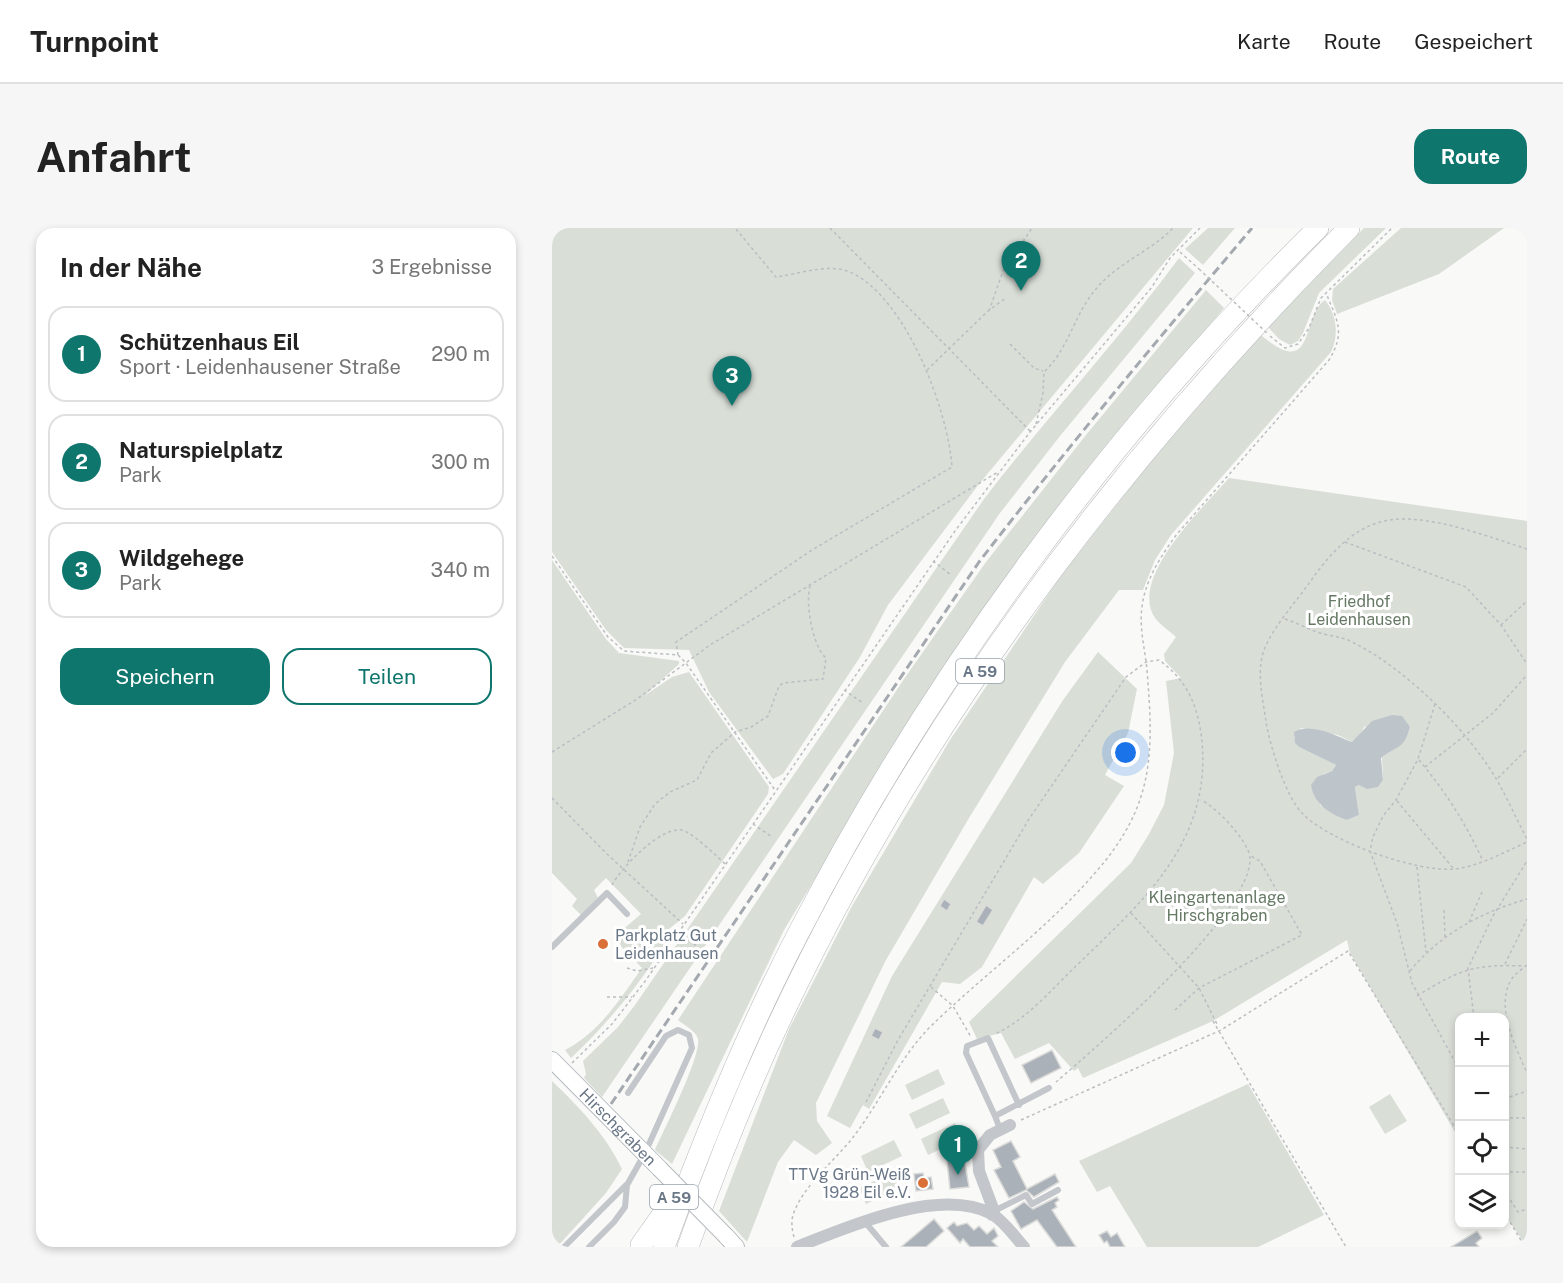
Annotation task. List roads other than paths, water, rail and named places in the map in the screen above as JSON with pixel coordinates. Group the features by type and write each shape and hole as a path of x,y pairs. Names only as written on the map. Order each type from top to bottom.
{"highway":[{"name":"A 59","path":"664,1247 751,1029 800,930 898,757 976,638 1049,537 1134,431 1211,341 1318,228"},
{"name":"A 59","path":"688,1247 711,1180 771,1039 846,888 919,765 993,649 1064,550 1227,354 1349,228"},
{"name":"A 59","path":"640,1246 660,1221 703,1146"}],"street":[{"name":"Hirschgraben","path":"552,1060 731,1242"},
{"path":"1005,1127 983,1141 977,1157 979,1171 993,1213 1024,1247"},
{"path":"798,1247 910,1208 959,1206 993,1213"}],"lane":[{"path":"552,947 607,893 627,914"},
{"path":"564,1247 627,1185 645,1153 692,1048 689,1035 678,1030 666,1036 628,1093"},
{"path":"1005,1127 995,1116 966,1053 966,1046 988,1038 1019,1105"},
{"path":"995,1116 1049,1088"},
{"path":"589,1247 614,1222 625,1207 627,1185"},
{"path":"993,1213 1026,1195 1032,1204 1058,1190"},
{"path":"865,1222 886,1247"}],"railway":[{"path":"611,1104 979,562 1046,477 1252,228"}],"place":[{"name":"Naturspielplatz","path":"1021,291"},
{"name":"Wildgehege","path":"732,406"},
{"name":"Parkplatz Gut Leidenhausen","path":"603,944"},
{"name":"Schützenhaus Eil","path":"958,1175"},
{"name":"TTVg Grün-Weiß 1928 Eil e.V.","path":"923,1183"}],"park label":[{"name":"Friedhof Leidenhausen","path":"1359,610"},
{"name":"Kleingartenanlage Hirschgraben","path":"1217,906"}]}
